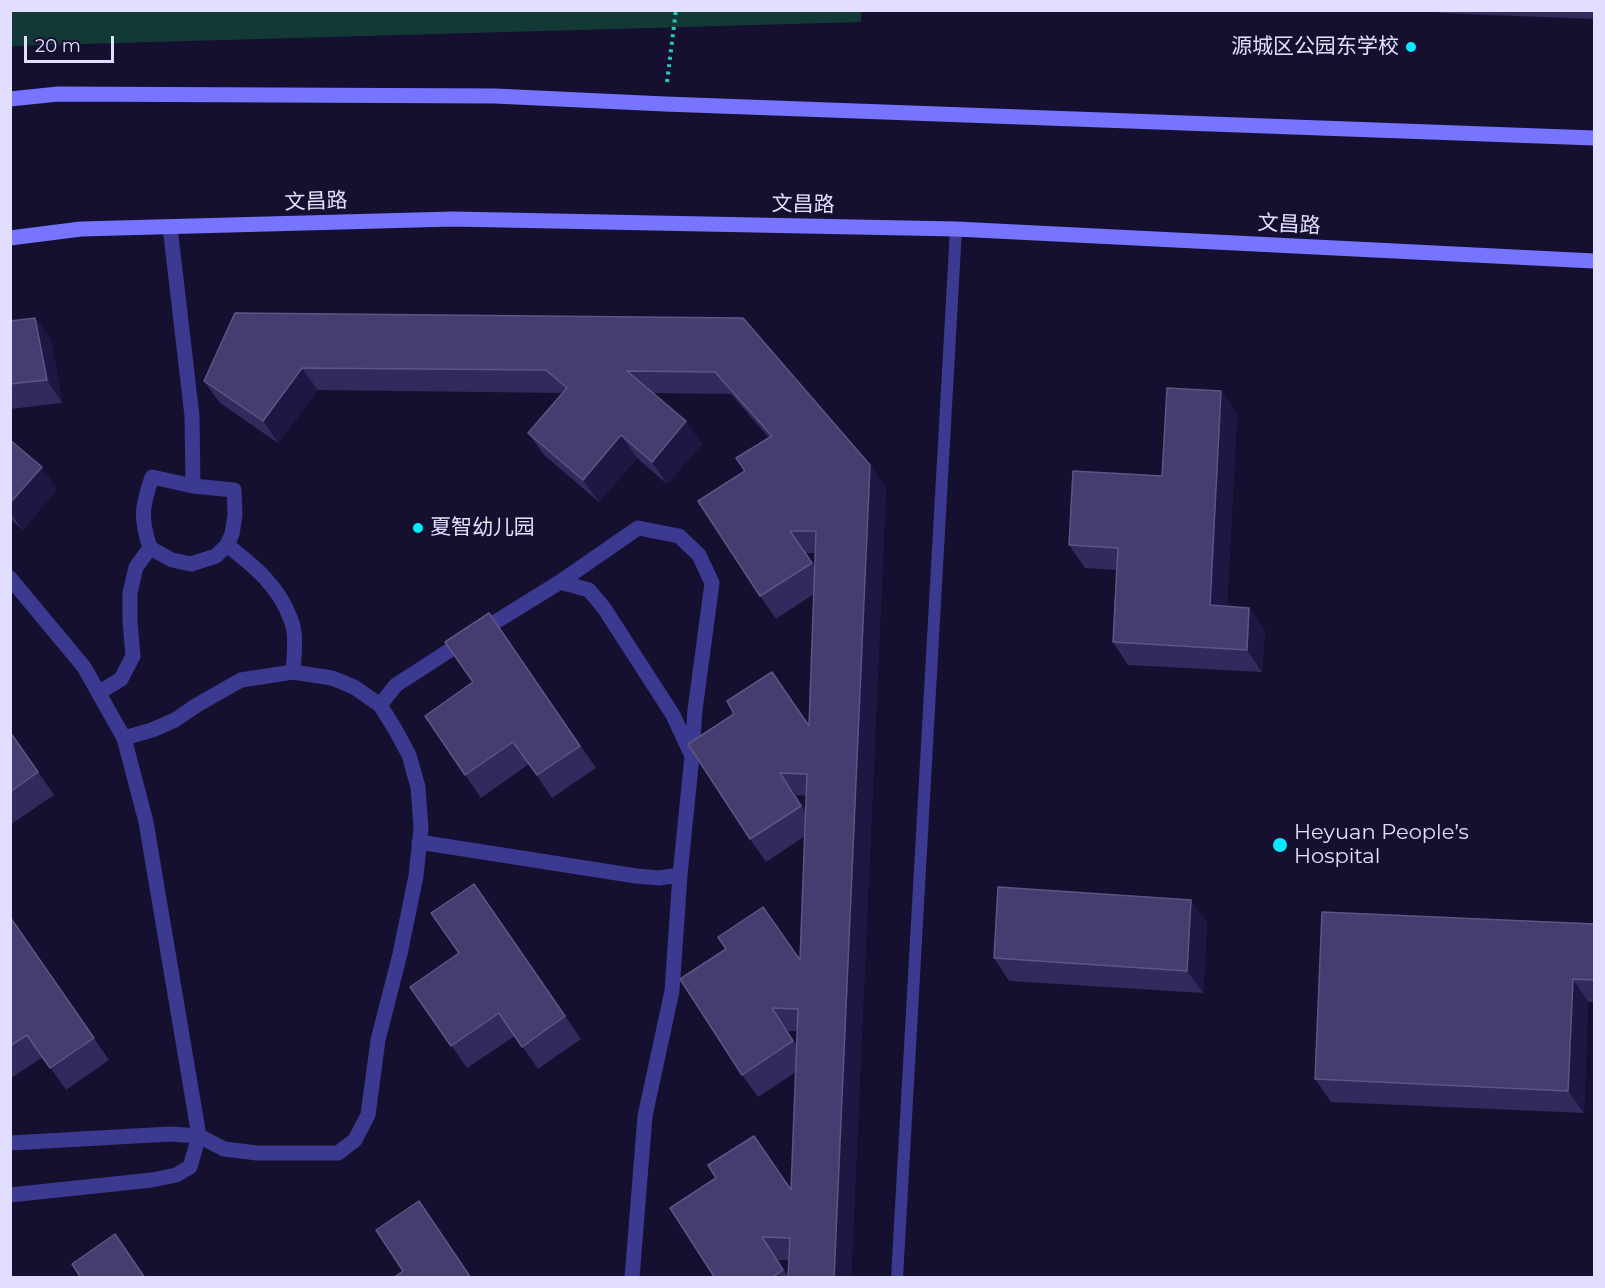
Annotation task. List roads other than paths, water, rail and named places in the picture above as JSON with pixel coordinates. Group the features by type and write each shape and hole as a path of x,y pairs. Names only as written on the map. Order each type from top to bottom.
{"street":[{"path":"10,99 58,94 483,96 1594,138"},
{"name":"文昌路","path":"10,238 81,228 453,219 956,229 1594,261"},
{"path":"170,227 192,416 193,486"},
{"path":"153,477 193,486 234,490 235,515 232,534 227,545 216,556 191,564 172,560 150,548 144,530 143,503 153,477"},
{"path":"380,705 396,685 560,582 638,528 679,536 699,555 712,583 695,710 672,991 645,1116 632,1278"},
{"path":"227,545 258,569 278,593 292,621 295,651 292,672"},
{"path":"100,692 121,679 133,656 130,592 136,567 150,548"},
{"path":"10,578 84,667 124,738 146,822 199,1136 190,1167 176,1176 10,1195"},
{"path":"560,582 589,590 604,608 673,715 692,756"},
{"path":"10,1143 170,1134 199,1136 224,1149 257,1153 338,1153 355,1140 368,1115 378,1040 416,876 421,828 418,787 409,755 380,705 354,687 332,678 292,672 241,680 175,720 124,738"},
{"path":"419,842 636,876 659,878 680,875"}],"lane":[{"path":"897,1278 956,229"}],"place":[{"name":"源城区公园东学校","path":"1411,47"},
{"name":"夏智幼儿园","path":"418,528"},
{"name":"Heyuan People’s Hospital","path":"1280,845"}]}
